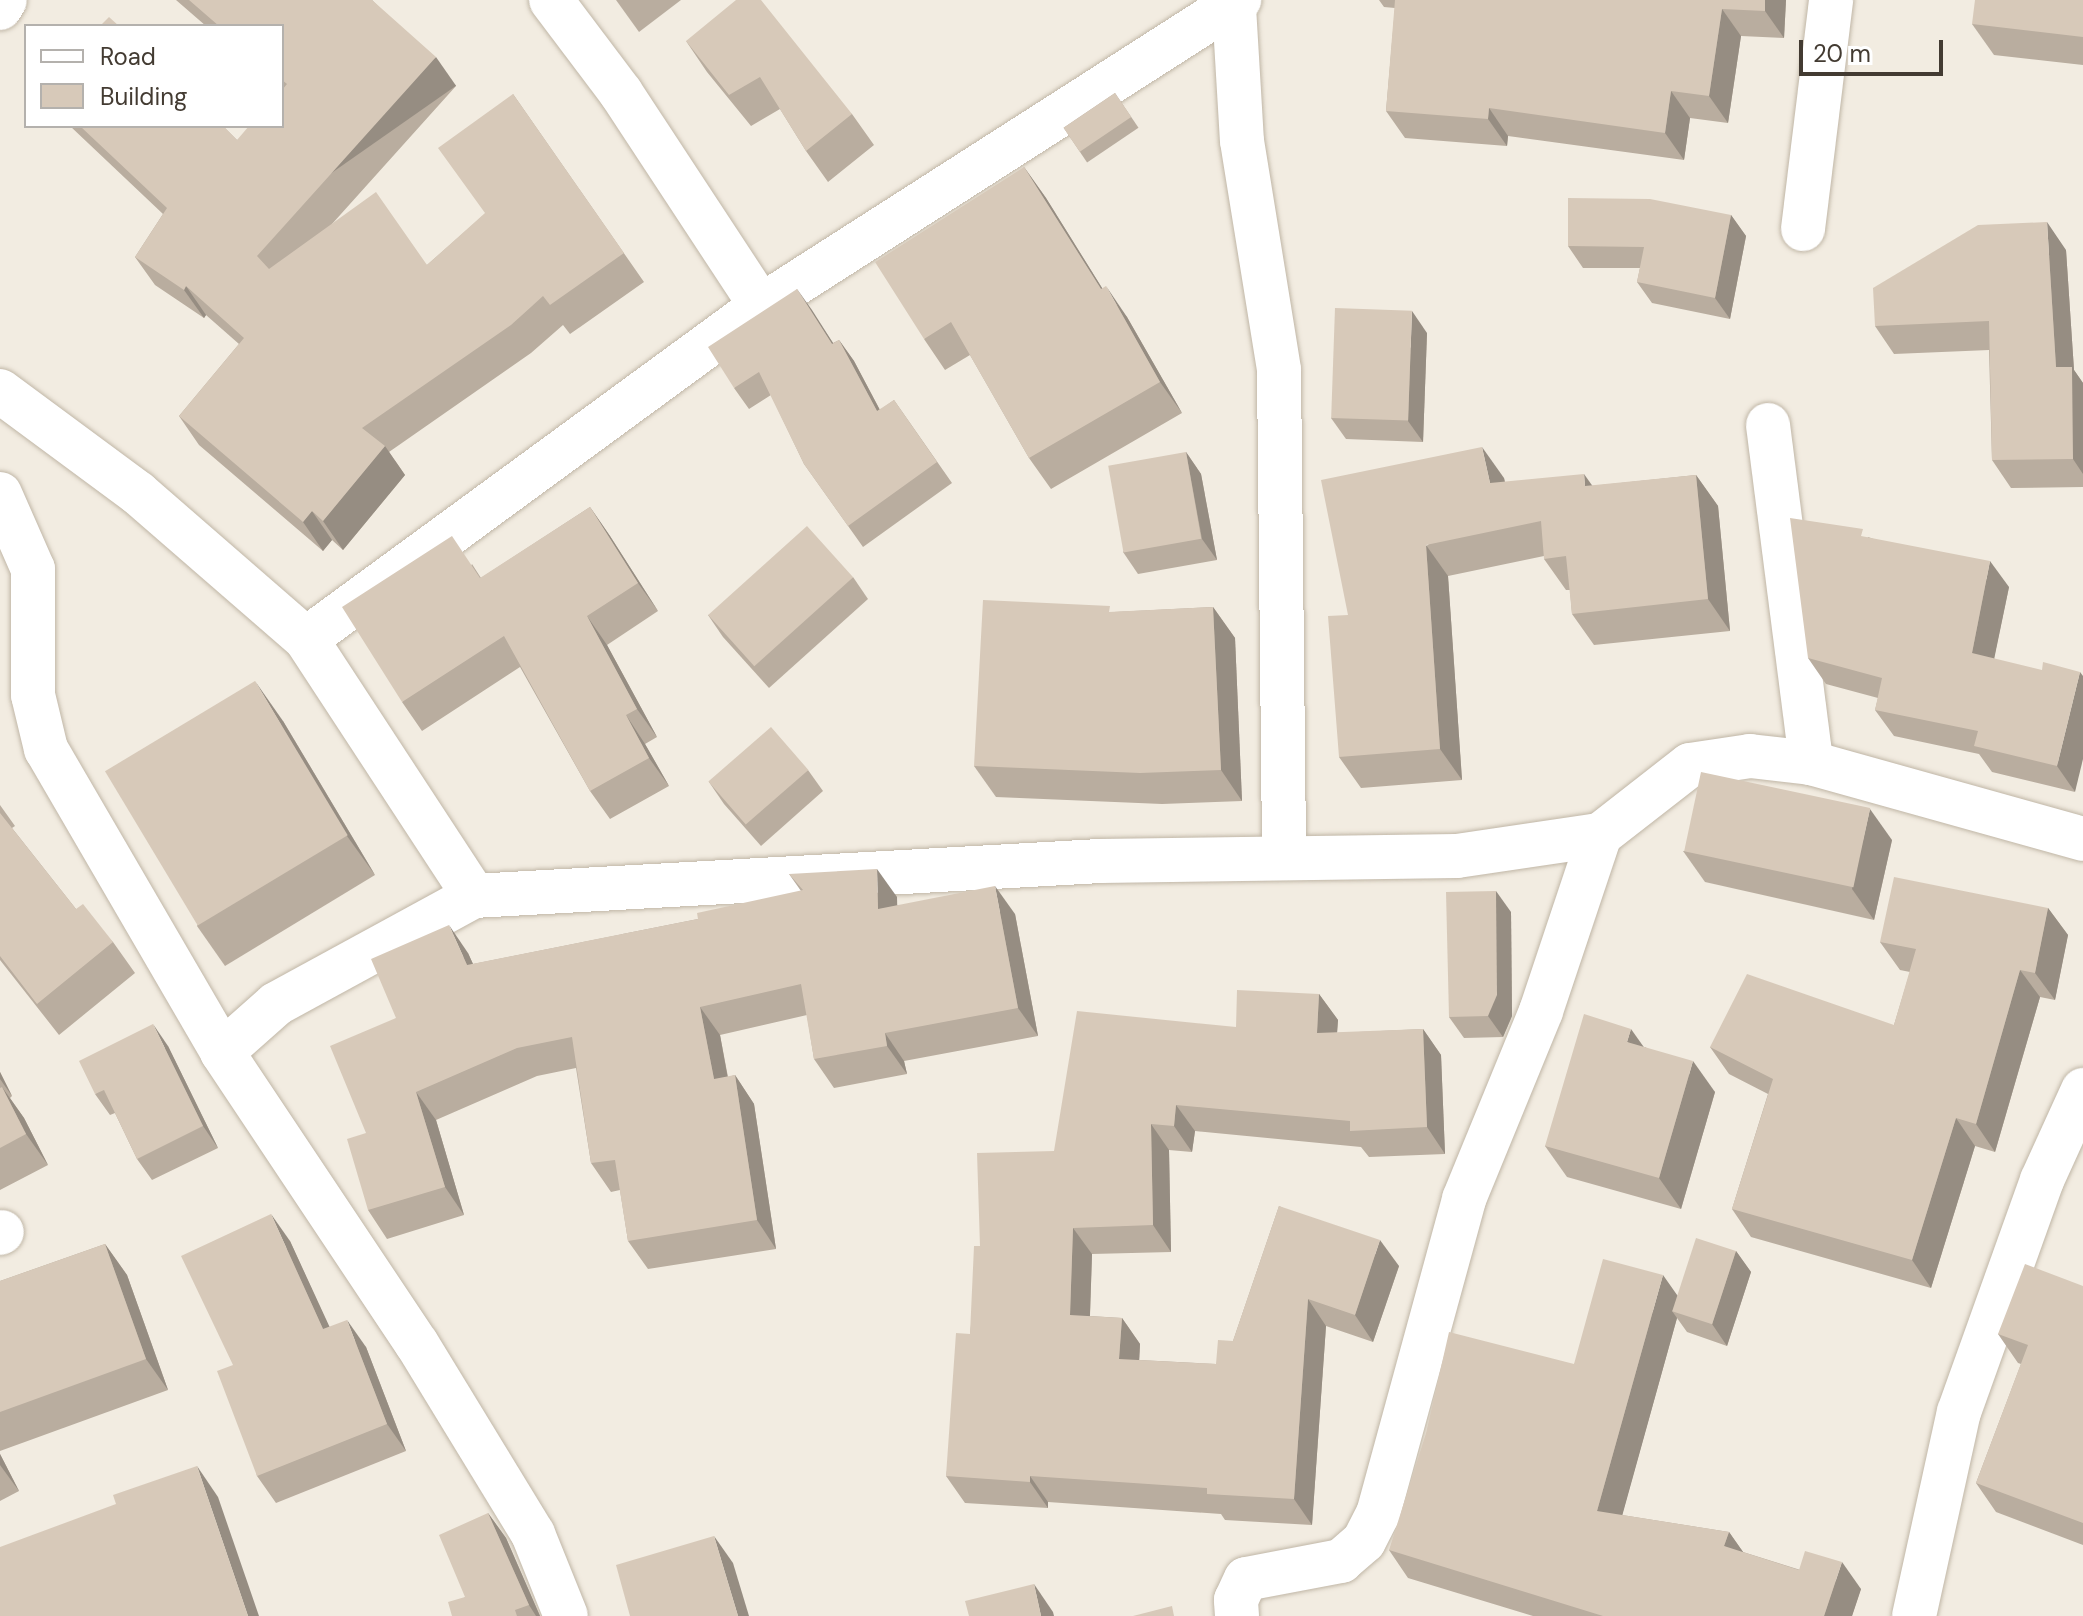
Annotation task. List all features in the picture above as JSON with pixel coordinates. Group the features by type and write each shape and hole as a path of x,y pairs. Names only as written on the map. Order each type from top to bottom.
{"street":[{"path":"0,8 5,0"},
{"path":"551,0 621,93 761,306"},
{"path":"1803,229 1831,0"},
{"path":"306,639 761,306 1236,4 1242,141 1279,370 1284,854"},
{"path":"0,391 138,493 306,639 474,896"},
{"path":"1768,425 1811,763"},
{"path":"0,494 33,569 33,695 46,749 222,1052 417,1344 533,1534 566,1616"},
{"path":"222,1052 276,1004 474,896 1284,854 1457,856 1600,835 1690,765 1750,756 1811,763 2083,839"},
{"path":"1237,1616 1236,1600 1246,1579 1341,1561 1364,1541 1378,1514 1464,1199 1541,1011 1600,835"},
{"path":"1914,1616 1959,1412 2042,1180 2083,1090"}],"building":[{"path":"189,0 372,0 436,57 257,256 269,269 376,192 427,265 485,213 438,148 513,94 624,253 550,305 543,296 511,325 362,428 385,446 323,521 312,511 303,522 179,416 244,338 186,286 184,290 135,257 167,208 82,128 225,128 237,140 247,128 284,128 284,88 287,84 284,82 284,24 217,24"},
{"path":"736,0 761,0 852,114 806,151 760,77 729,95 686,41"},
{"path":"1395,0 1765,0 1765,11 1722,9 1709,96 1671,91 1665,133 1489,108 1488,119 1386,111"},
{"path":"1975,0 2083,0 2083,37 1972,24"},
{"path":"109,17 117,24 102,24"},
{"path":"1115,93 1131,117 1080,152 1064,128"},
{"path":"1024,167 1101,289 1106,286 1160,382 1029,458 951,322 924,339 875,262"},
{"path":"1568,198 1650,199 1731,215 1715,298 1637,282 1644,247 1568,246"},
{"path":"2047,222 2056,367 2072,367 2073,459 1992,460 1989,321 1875,326 1873,288 1978,225"},
{"path":"797,289 832,344 839,340 877,411 894,400 937,462 848,526 804,464 759,372 734,388 708,347"},
{"path":"1335,308 1412,311 1408,421 1331,418"},
{"path":"1482,447 1490,483 1584,474 1585,486 1696,475 1708,599 1572,614 1566,556 1544,559 1541,521 1426,545 1440,749 1339,757 1328,616 1348,615 1321,480"},
{"path":"1186,452 1201,539 1123,552 1108,466"},
{"path":"590,507 638,583 587,616 637,709 626,715 649,758 590,791 504,636 402,702 342,607 452,536 480,578"},
{"path":"1790,518 1863,529 1861,536 1990,561 1972,653 2042,670 2043,662 2080,672 2057,766 1974,746 1978,731 1875,710 1882,678 1808,658"},
{"path":"807,526 853,577 754,666 708,615"},
{"path":"983,600 1110,606 1109,612 1213,607 1221,770 1140,773 974,766"},
{"path":"255,681 348,835 198,925 105,771"},
{"path":"771,727 808,770 746,824 708,781"},
{"path":"1701,772 1870,808 1853,887 1684,851"},
{"path":"0,813 76,909 83,904 113,942 37,1004 0,956"},
{"path":"877,869 878,909 995,886 1018,1008 885,1033 887,1046 814,1059 801,984 700,1007 714,1079 735,1075 757,1220 628,1241 615,1160 591,1163 572,1037 517,1048 416,1092 445,1187 368,1210 347,1139 366,1133 330,1046 396,1018 371,959 449,925 467,965 698,919 697,913 803,890 789,874"},
{"path":"1894,877 2048,908 2035,973 2020,970 1976,1124 1956,1118 1912,1260 1732,1209 1773,1079 1710,1047 1747,974 1894,1025 1916,949 1880,942"},
{"path":"1496,891 1497,995 1488,1016 1449,1017 1446,892"},
{"path":"1237,990 1319,994 1317,1033 1423,1029 1427,1127 1350,1131 1350,1121 1176,1105 1174,1126 1151,1124 1153,1225 1073,1228 1070,1315 1122,1318 1119,1359 1216,1364 1218,1340 1233,1341 1279,1206 1380,1240 1355,1315 1308,1299 1294,1499 1207,1494 1207,1488 1030,1476 1030,1482 946,1476 956,1333 970,1334 974,1246 980,1246 977,1153 1054,1151 1077,1011 1236,1027"},
{"path":"1584,1014 1631,1029 1627,1042 1693,1061 1659,1178 1545,1146"},
{"path":"153,1024 203,1126 137,1159 104,1090 95,1094 79,1061"},
{"path":"0,1088 26,1134 0,1148"},
{"path":"271,1214 323,1329 347,1320 387,1424 257,1476 217,1371 233,1365 181,1256"},
{"path":"1696,1238 1736,1251 1712,1324 1672,1311"},
{"path":"105,1244 146,1359 0,1412 0,1281"},
{"path":"1603,1259 1663,1275 1597,1511 1729,1532 1724,1546 1799,1570 1805,1551 1842,1562 1824,1616 1603,1616 1389,1550 1426,1433 1449,1332 1574,1364"},
{"path":"2025,1264 2083,1286 2083,1523 1976,1483 2028,1345 1998,1334"},
{"path":"197,1466 248,1616 0,1616 0,1547 116,1504 113,1495"},
{"path":"488,1513 529,1605 515,1610 517,1616 452,1616 448,1602 465,1597 439,1535"},
{"path":"714,1536 738,1616 630,1616 616,1565"},
{"path":"1034,1584 1041,1616 969,1616 965,1601"},
{"path":"1172,1606 1174,1616 1133,1616"}]}
